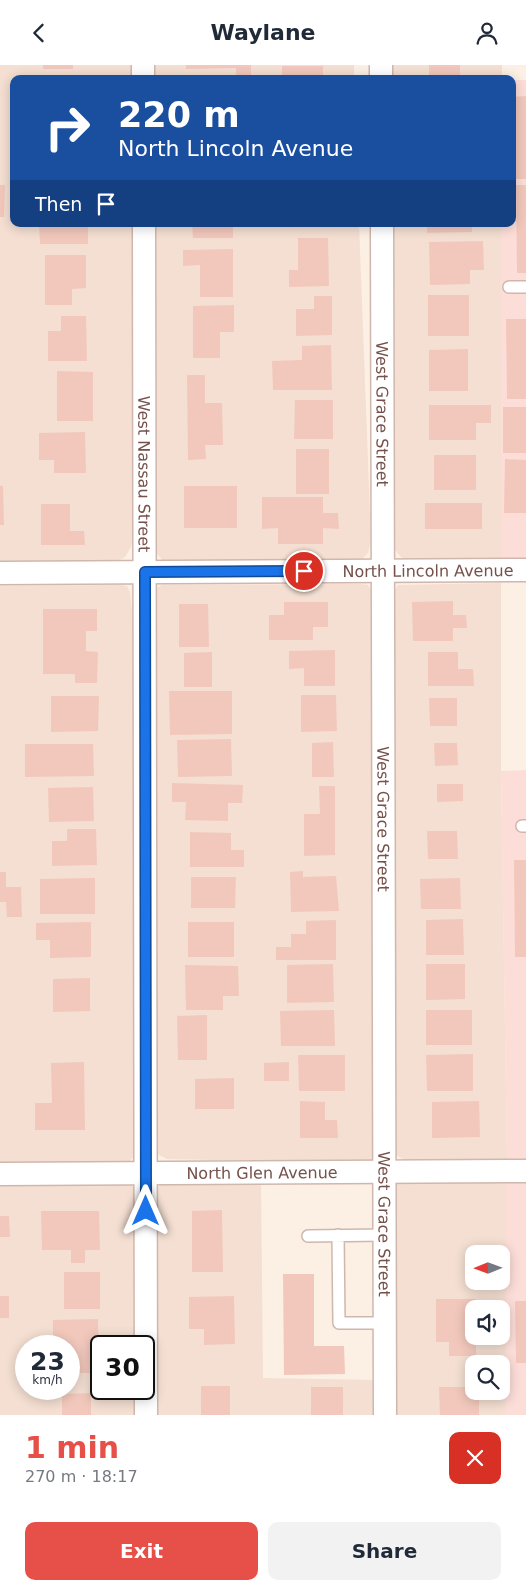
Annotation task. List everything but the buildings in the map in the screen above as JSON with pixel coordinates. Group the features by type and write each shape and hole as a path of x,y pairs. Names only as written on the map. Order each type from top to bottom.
{"street":[{"name":"West Nassau Street","path":"144,227 146,1415"},
{"name":"West Grace Street","path":"382,227 385,1415"},
{"name":"North Lincoln Avenue","path":"0,573 526,570"},
{"name":"North Glen Avenue","path":"0,1174 526,1171"}],"lane":[{"path":"509,287 526,287"},
{"path":"338,1235 339,1323 385,1323"},
{"path":"308,1236 385,1235"}],"shaded area":[{"path":"0,65 132,65 132,75 10,75 10,227 132,227 134,534 131,547 125,557 117,561 0,562"},
{"path":"149,65 354,65 354,75 149,75"},
{"path":"389,65 502,65 502,75 389,75"},
{"path":"516,80 526,80 526,560 501,561 501,227 516,227"},
{"path":"150,227 359,227 371,541 368,553 362,559 353,563 171,562 163,560 156,553 154,544"},
{"path":"390,227 501,227 501,561 402,558 395,550 392,539"},
{"path":"501,583 501,771 507,1160 406,1161 395,1154 394,592 398,585"},
{"path":"162,585 368,585 372,591 375,1156 371,1161 365,1163 167,1159 159,1155 155,1149 155,593 157,588"},
{"path":"0,586 127,586 130,592 133,620 137,1153 128,1163 0,1165"},
{"path":"526,770 526,1159 507,1160 501,771"},
{"path":"261,1179 263,1378 376,1380 376,1415 153,1415 153,1400 155,1400 155,1198 157,1189 162,1183"},
{"path":"506,1179 506,1245 465,1245 465,1290 506,1290 506,1300 465,1300 465,1345 506,1345 506,1355 465,1355 465,1400 506,1400 506,1415 394,1415 393,1192 401,1181"},
{"path":"506,1179 526,1179 526,1415 506,1415 506,1400 510,1400 510,1355 506,1355 506,1345 510,1345 510,1300 506,1300 506,1290 510,1290 510,1245 506,1245"},
{"path":"0,1181 131,1184 136,1191 138,1335 90,1335 90,1400 138,1400 137,1415 0,1415"}],"route":[{"path":"146,1211 145,572 304,571"}]}
